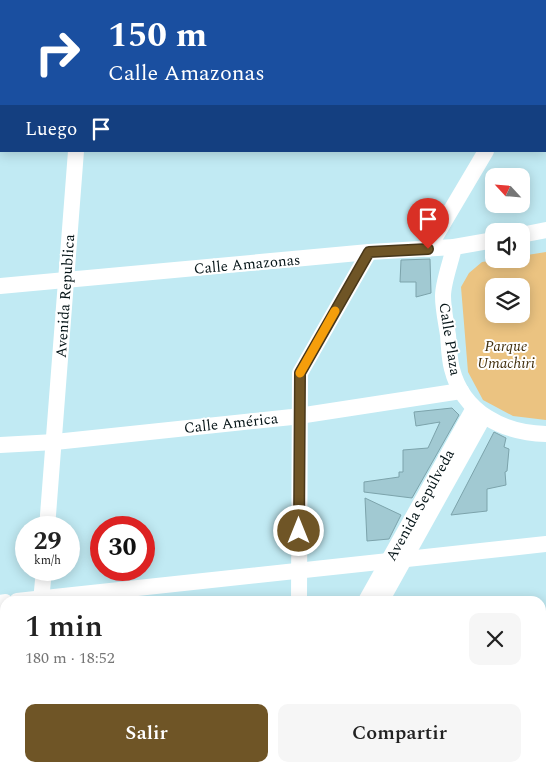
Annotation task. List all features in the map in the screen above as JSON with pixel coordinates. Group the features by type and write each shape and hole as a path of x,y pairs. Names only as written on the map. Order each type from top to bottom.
{"street":[{"name":"Avenida Republica","path":"48,516 76,152"},
{"path":"428,249 485,152"},
{"path":"530,233 546,230"},
{"name":"Calle Amazonas","path":"0,286 369,252 454,247 485,242"},
{"name":"Calle Plaza","path":"454,247 443,295 452,369 461,391 479,412 507,428 534,434 546,434"},
{"path":"299,596 300,373 369,252"},
{"name":"Calle América","path":"0,446 300,416 461,391"},
{"name":"Avenida Sepúlveda","path":"370,596 397,560 479,412"},
{"path":"75,596 546,544"},
{"name":"Avenida Sepúlveda","path":"384,596 397,560"},
{"path":"41,596 43,581"}],"green space":[{"name":"Parque Umachiri","path":"546,252 546,420 513,416 483,400 468,372 461,287 469,273 485,262 485,268 530,268 530,255"}],"building":[{"path":"430,259 431,293 416,297 416,282 400,282 401,260"},
{"path":"452,408 459,415 412,498 364,492 364,482 399,477 399,472 403,472 403,450 428,448 440,422 416,426 414,412"},
{"path":"494,432 506,438 504,447 509,449 507,471 505,472 506,485 487,489 487,511 451,515"},
{"path":"365,498 401,515 389,539 367,541"}],"slow traffic":[{"path":"300,373 335,311"}],"route":[{"path":"299,531 300,373 369,252 428,249"}]}
